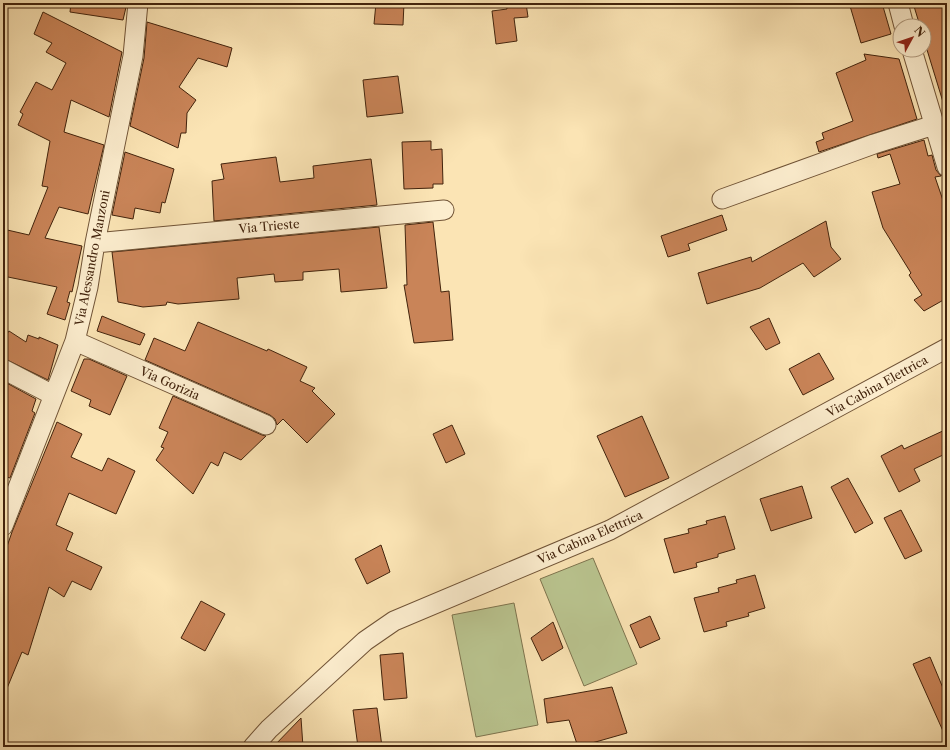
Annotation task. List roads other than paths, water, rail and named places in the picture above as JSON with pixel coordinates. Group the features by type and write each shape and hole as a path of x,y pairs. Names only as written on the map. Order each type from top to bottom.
{"street":[{"name":"Via Alessandro Manzoni","path":"3,526 75,341 88,287 95,243 133,56 138,3"},
{"path":"898,3 902,18"},
{"path":"914,58 947,167"},
{"path":"722,199 874,144 934,125"},
{"name":"Via Trieste","path":"95,243 444,210"},
{"name":"Via Gorizia","path":"75,341 266,425"},
{"name":"Via Cabina Elettrica","path":"253,747 269,729 365,640 394,621 610,530 947,348"},
{"path":"3,369 53,395"}]}
